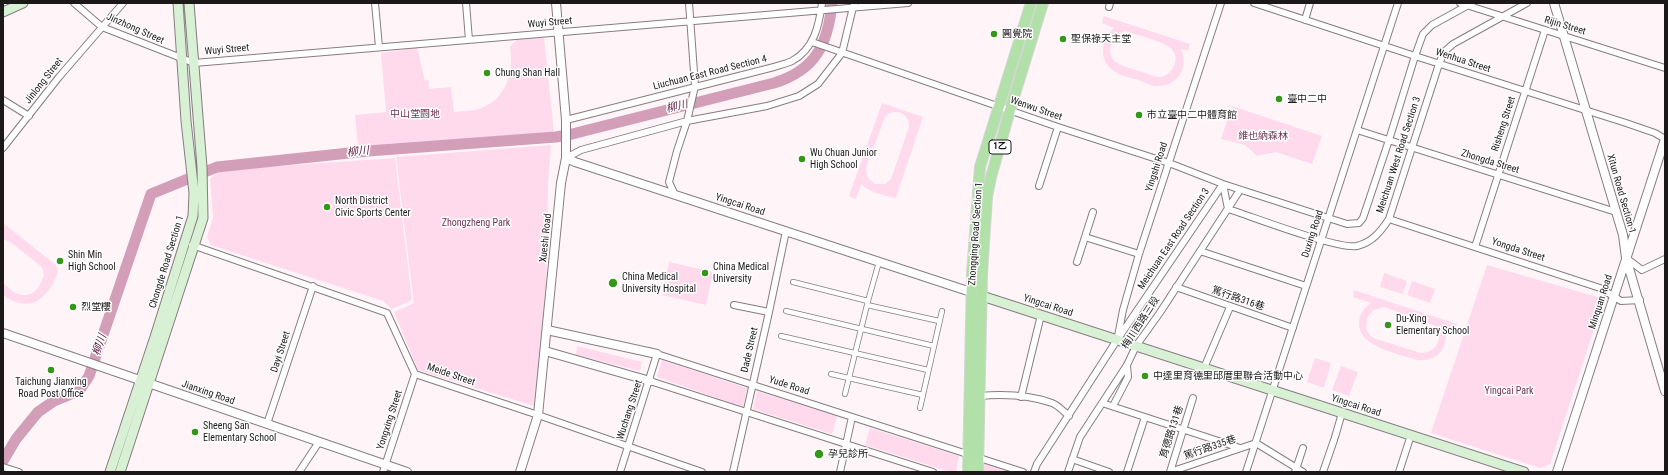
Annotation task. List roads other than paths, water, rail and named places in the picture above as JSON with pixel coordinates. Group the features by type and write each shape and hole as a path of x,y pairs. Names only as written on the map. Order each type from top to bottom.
{"main road":[{"path":"3,12 23,3"},
{"name":"Chongde Road Section 1","path":"120,472 145,382 189,244 193,216 194,193 186,121 178,3"},
{"name":"Chongde Road Section 1","path":"189,3 202,167 203,218 189,244"},
{"name":"Zhongqing Road Section 1","path":"968,472 972,293 980,167 1000,107 1031,3"},
{"name":"Zhongqing Road Section 1","path":"978,472 982,296 987,197 991,177 1010,110 1043,3"},
{"name":"Yingcai Road","path":"982,296 1524,472"},
{"name":"Chongde Road Section 1","path":"110,472 145,382"}],"street":[{"name":"Jinzhong Street","path":"74,3 102,27 182,60 194,63"},
{"name":"Jinlong Street","path":"3,148 59,77 123,3"},
{"path":"375,3 379,47"},
{"path":"466,3 469,40"},
{"name":"Xueshi Road","path":"520,472 538,415 561,185 566,158 566,124 556,3"},
{"path":"675,195 669,182 677,150 694,96 695,86 689,3"},
{"name":"Liuchuan East Road Section 4","path":"566,124 695,86 774,67 792,61 812,42 824,10 822,3"},
{"name":"Wuyi Street","path":"194,63 691,22 853,6 908,3"},
{"name":"Yingshi Road","path":"1117,340 1123,310 1139,254 1221,3"},
{"name":"Wenhua Street","path":"1254,3 1525,92 1656,133 1665,139"},
{"path":"1305,20 1310,3"},
{"name":"Duxing Road","path":"1246,472 1398,3"},
{"name":"Rijin Street","path":"1460,3 1470,4 1501,17 1665,68"},
{"name":"Meichuan West Road Section 3","path":"1228,209 1346,246 1356,246 1378,235 1389,219 1411,148 1444,52 1453,44 1527,3"},
{"name":"Xitun Road Section 1","path":"1554,3 1585,111 1596,140 1623,236 1626,258 1662,368 1665,391"},
{"name":"Meichuan East Road Section 3","path":"1034,472 1037,464 1117,340 1223,184 1329,218 1352,224 1359,223 1363,218 1423,34 1432,25 1470,4"},
{"path":"566,158 581,150 688,118 767,106 799,96 818,84 842,53 853,6"},
{"name":"Risheng Street","path":"1475,247 1545,30"},
{"name":"Wenwu Street","path":"812,42 1058,127 1168,163 1223,184"},
{"path":"3,100 29,116"},
{"path":"1039,186 1058,127"},
{"name":"Zhongda Street","path":"1357,130 1616,212"},
{"name":"Minquan Road","path":"1557,472 1665,139"},
{"name":"Yingcai Road","path":"566,158 982,296"},
{"path":"1223,184 1228,209"},
{"name":"梅川西路三段","path":"1068,472 1080,437 1127,365 1136,346 1240,190"},
{"path":"1077,262 1093,212"},
{"name":"Yongda Street","path":"1389,219 1600,288 1621,301 1640,300"},
{"name":"Dade Street","path":"732,472 770,312 786,231"},
{"path":"1085,238 1139,254"},
{"name":"Meide Street","path":"189,244 387,313 415,374 702,472"},
{"path":"1200,251 1306,286"},
{"path":"1626,258 1642,270 1665,259"},
{"path":"845,394 854,353 879,262"},
{"path":"793,282 939,321"},
{"name":"Dayi Street","path":"267,424 313,286"},
{"name":"篤行路316巷","path":"1176,287 1293,328"},
{"path":"734,305 770,312"},
{"path":"1204,368 1230,307"},
{"path":"786,311 934,346"},
{"path":"920,408 942,311"},
{"path":"1021,396 1041,315"},
{"name":"Yude Road","path":"547,330 657,354 1023,472"},
{"name":"Jianxing Road","path":"3,333 319,442 384,468 407,472"},
{"path":"781,336 928,370"},
{"path":"545,351 650,381 933,472"},
{"name":"Wuchang Street","path":"620,472 650,381 657,354"},
{"path":"1113,406 1128,377 1127,365"},
{"name":"Yongxing Street","path":"384,468 415,374"},
{"path":"831,374 923,395"},
{"path":"980,396 1021,396 1053,403 1069,416"},
{"name":"育德路131巷","path":"1170,472 1194,398"},
{"path":"1102,403 1240,448"},
{"path":"1323,472 1342,413"},
{"path":"840,472 852,417"},
{"path":"1127,472 1144,417"},
{"path":"1399,472 1410,435"},
{"path":"299,472 319,442"},
{"path":"1256,443 1295,470 1303,472"},
{"name":"篤行路335巷","path":"1170,472 1256,443"},
{"path":"1295,470 1303,448"},
{"path":"1072,459 1109,472"},
{"path":"5,467 18,472"}],"waterway":[{"name":"柳川","path":"3,461 16,439 38,412 54,401 79,391 89,376 151,194 217,167 368,151 556,137 774,83 788,78 800,71 810,63 817,54 827,31 832,3"}],"place":[{"name":"圓覺院","path":"994,34"},
{"name":"聖保祿天主堂","path":"1063,39"},
{"name":"Chung Shan Hall","path":"487,73"},
{"name":"臺中二中","path":"1279,99"},
{"name":"市立臺中二中體育館","path":"1139,115"},
{"name":"Wu Chuan Junior High School","path":"802,159"},
{"name":"North District Civic Sports Center","path":"327,207"},
{"name":"Shin Min High School","path":"60,261"},
{"name":"China Medical University","path":"705,273"},
{"name":"China Medical University Hospital","path":"613,283"},
{"name":"烈堂樓","path":"73,307"},
{"name":"Du-Xing Elementary School","path":"1388,325"},
{"name":"Taichung Jianxing Road Post Office","path":"51,370"},
{"name":"中達里育德里邱厝里聯合活動中心","path":"1145,376"},
{"name":"Sheeng San Elementary School","path":"195,432"},
{"name":"孕兒診所","path":"819,454"}],"park label":[{"name":"中山堂園地","path":"415,114"},
{"name":"維也納森林","path":"1263,136"},
{"name":"Zhongzheng Park","path":"476,223"},
{"name":"Yingcai Park","path":"1509,391"}]}
